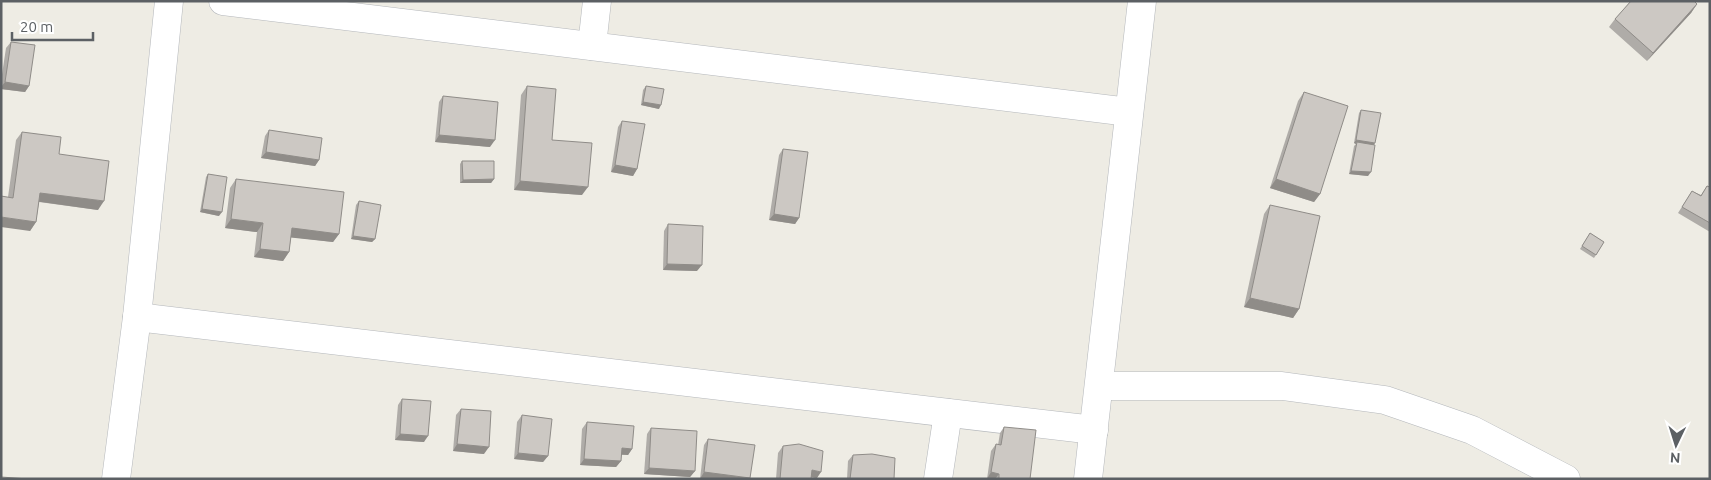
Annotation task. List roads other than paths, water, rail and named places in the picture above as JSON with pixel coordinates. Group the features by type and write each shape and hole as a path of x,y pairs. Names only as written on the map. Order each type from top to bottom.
{"street":[{"path":"116,479 137,317 169,1"},
{"path":"223,1 301,6 592,46 1129,112"},
{"path":"592,46 597,1"},
{"path":"1088,479 1142,1"},
{"path":"137,317 1094,430"},
{"path":"1100,386 1282,386 1385,400 1472,430 1566,479"},
{"path":"938,479 948,413"}]}
